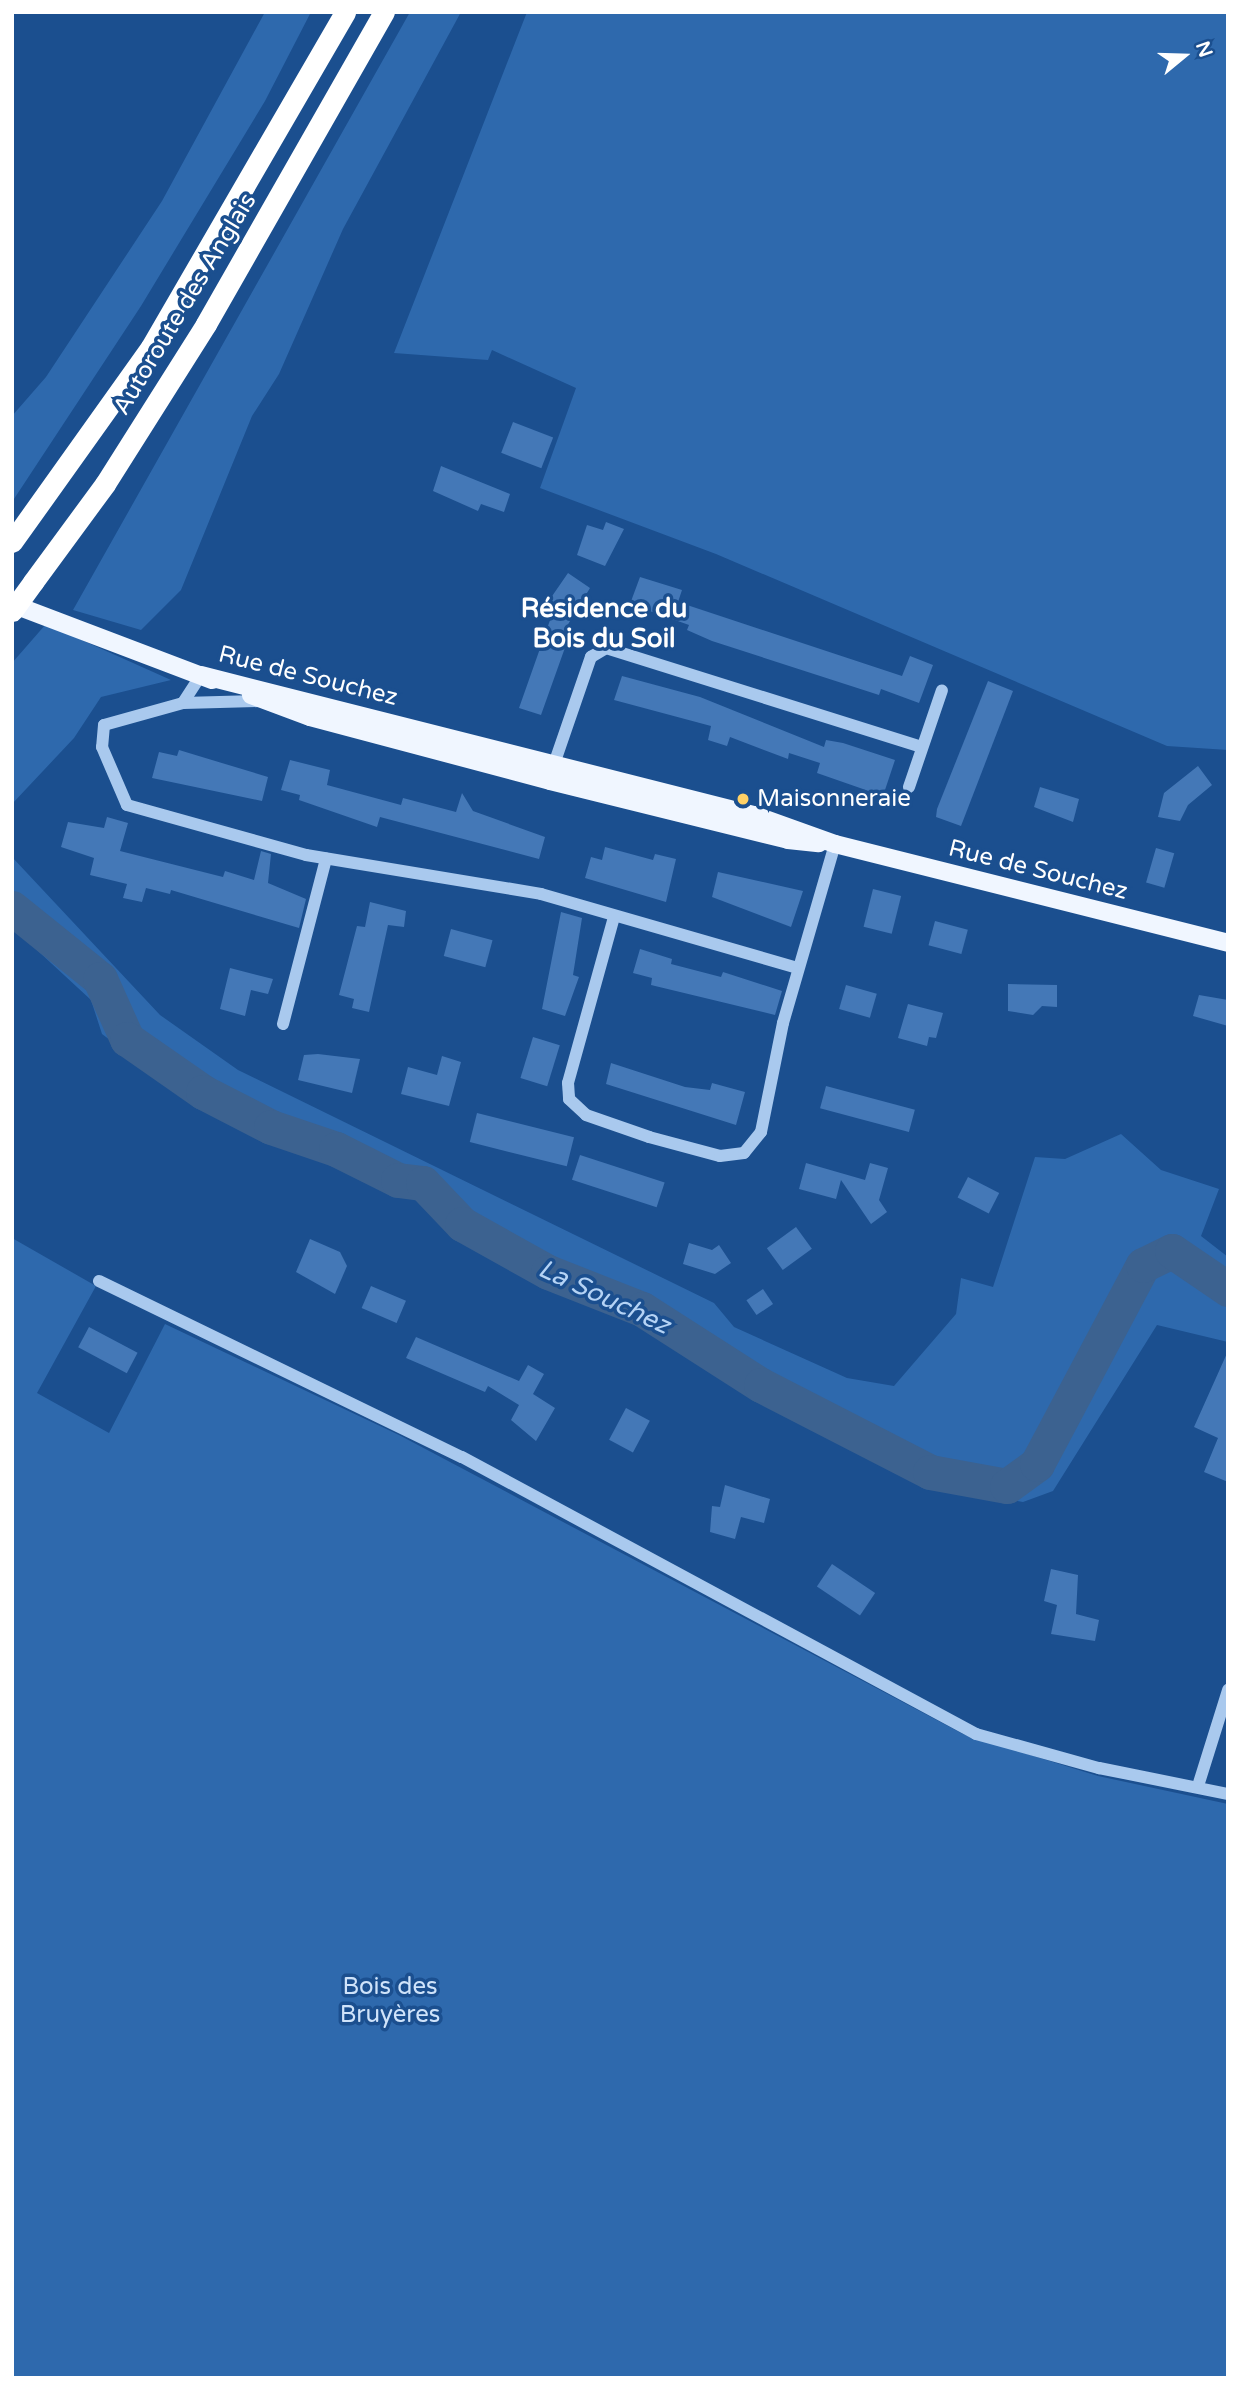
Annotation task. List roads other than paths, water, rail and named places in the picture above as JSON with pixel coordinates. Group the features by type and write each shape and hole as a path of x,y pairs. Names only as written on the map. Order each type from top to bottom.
{"highway":[{"name":"Autoroute des Anglais","path":"12,542 151,348 345,12"},
{"name":"Autoroute des Anglais","path":"12,611 104,484 206,324 384,12"}],"main road":[{"path":"12,604 201,675"},
{"name":"Rue de Souchez","path":"201,675 267,701 552,773"},
{"name":"Rue de Souchez","path":"201,675 788,840 835,844 1228,943"}],"street":[{"path":"552,773 591,657 606,648 921,747"},
{"path":"183,703 201,675"},
{"path":"908,788 942,691"},
{"path":"267,701 183,703 112,720 100,737 127,805 326,859 541,894 614,918 798,968"},
{"path":"614,918 568,1083 569,1099 586,1115 649,1137 720,1156 744,1153 761,1132 798,968 835,844"},
{"path":"283,1024 326,859"},
{"path":"99,1282 462,1457 976,1734 1099,1768 1228,1794"},
{"path":"1198,1787 1228,1690"}],"waterway":[{"name":"La Souchez","path":"12,908 100,979 127,1039 203,1092 271,1127 336,1149 398,1180 423,1183 462,1224 548,1272 642,1309 761,1385 930,1472 1007,1486 1037,1464 1143,1265 1172,1251 1228,1289"}],"place":[{"name":"Maisonneraie","path":"743,799"}],"district":[{"name":"Résidence du Bois du Soil","path":"604,624"}],"park label":[{"name":"Bois des Bruyères","path":"390,2001"}]}
